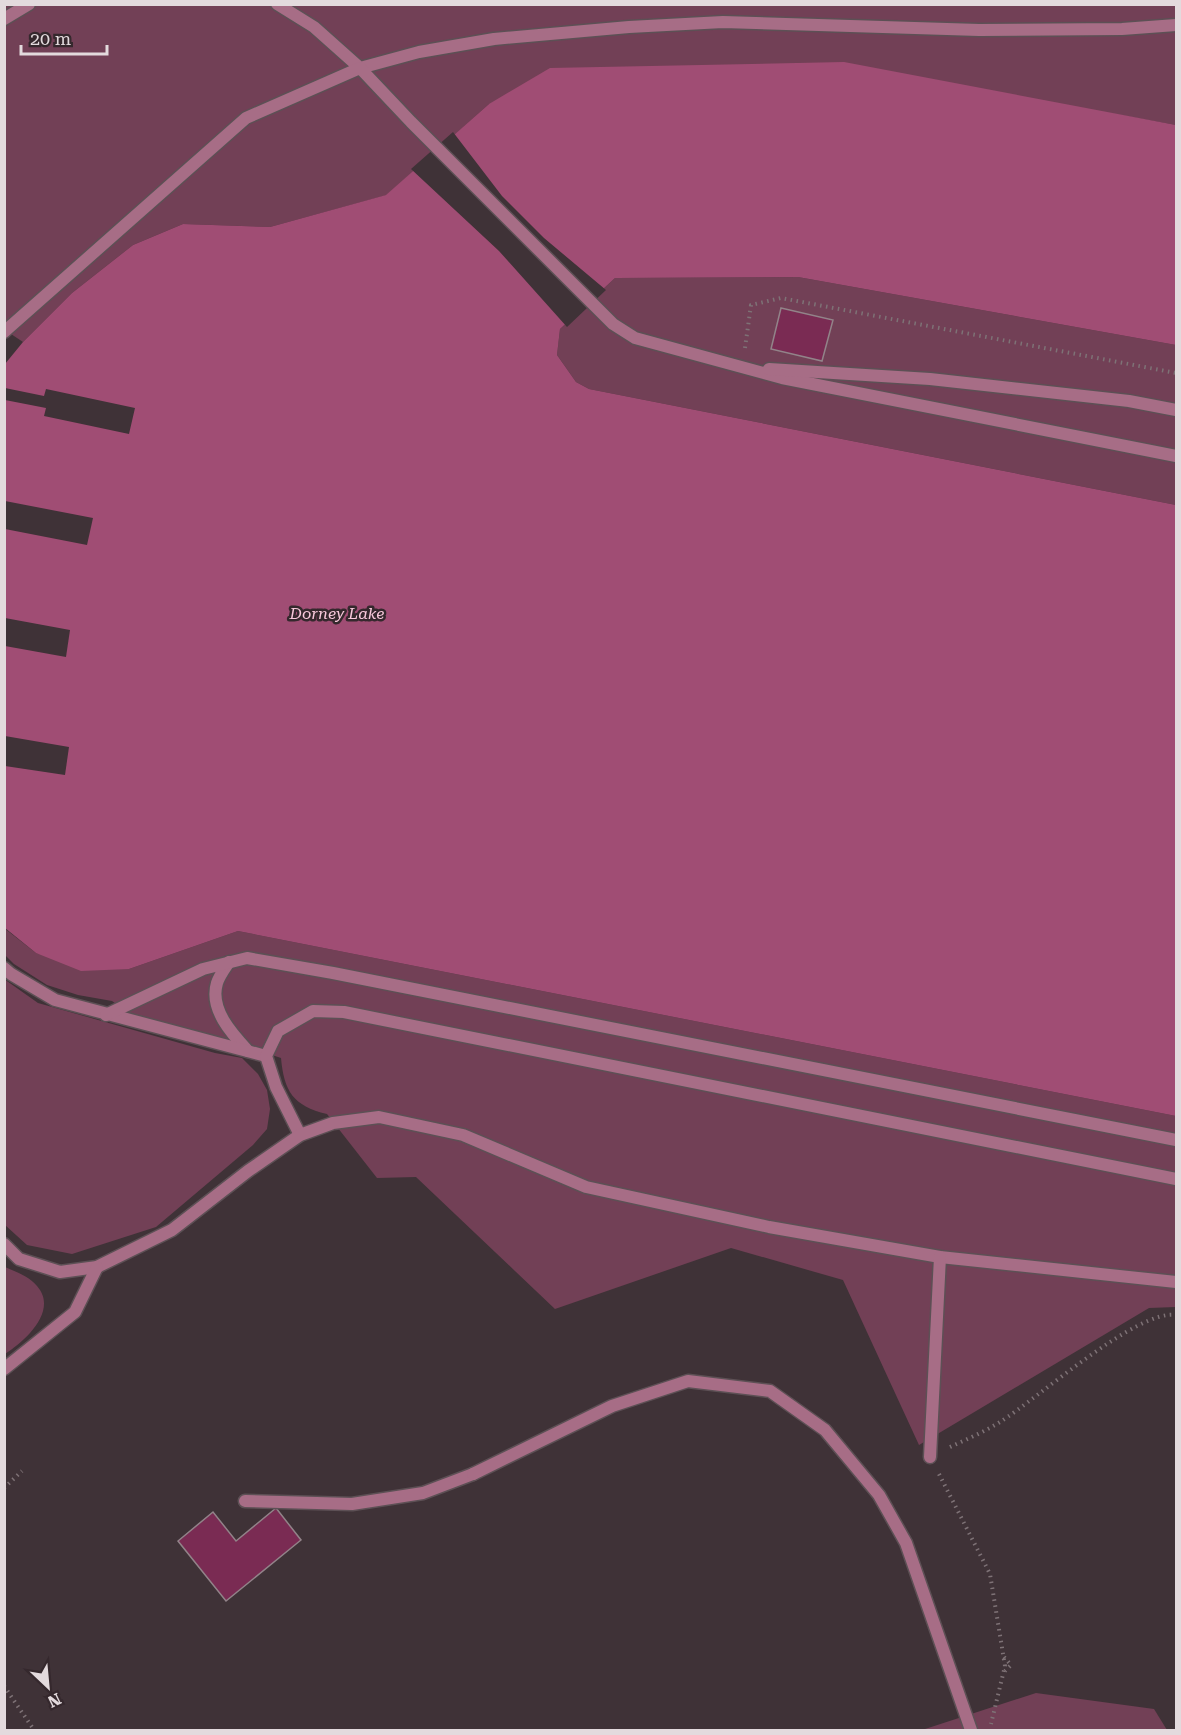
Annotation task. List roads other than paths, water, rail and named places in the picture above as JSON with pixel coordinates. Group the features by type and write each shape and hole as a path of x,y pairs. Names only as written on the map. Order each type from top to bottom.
{"street":[{"path":"4,19 29,4"},
{"path":"276,4 314,27 360,68 613,324 635,338 782,378 1176,456"},
{"path":"4,332 246,118 360,68 419,52 494,39 723,22 979,30 1122,29 1176,25"},
{"path":"741,367 930,379 1130,401 1176,410"},
{"path":"106,1015 203,969 248,958 1176,1140"},
{"path":"229,962 216,984 217,1005 228,1029 248,1051"},
{"path":"4,968 10,974 55,1000 266,1056"},
{"path":"300,1135 276,1087 266,1056 278,1031 313,1011 344,1012 1176,1179"},
{"path":"4,1244 19,1259 60,1272 97,1267 172,1230 248,1171 300,1135 333,1123 379,1117 463,1135 586,1187 769,1227 940,1257 1176,1282"},
{"path":"930,1457 940,1257"},
{"path":"4,1369 75,1312 97,1267"},
{"path":"245,1501 352,1504 423,1493 473,1474 612,1406 688,1381 770,1391 825,1430 879,1495 906,1543 971,1731"}],"water":[{"name":"Dorney Lake","path":"844,62 1176,125 1176,345 798,277 615,278 560,329 557,355 576,382 589,389 1176,505 1176,1116 238,931 129,969 81,971 36,953 5,928 5,364 23,342 72,293 133,245 183,224 270,227 386,195 489,104 550,68"}]}
